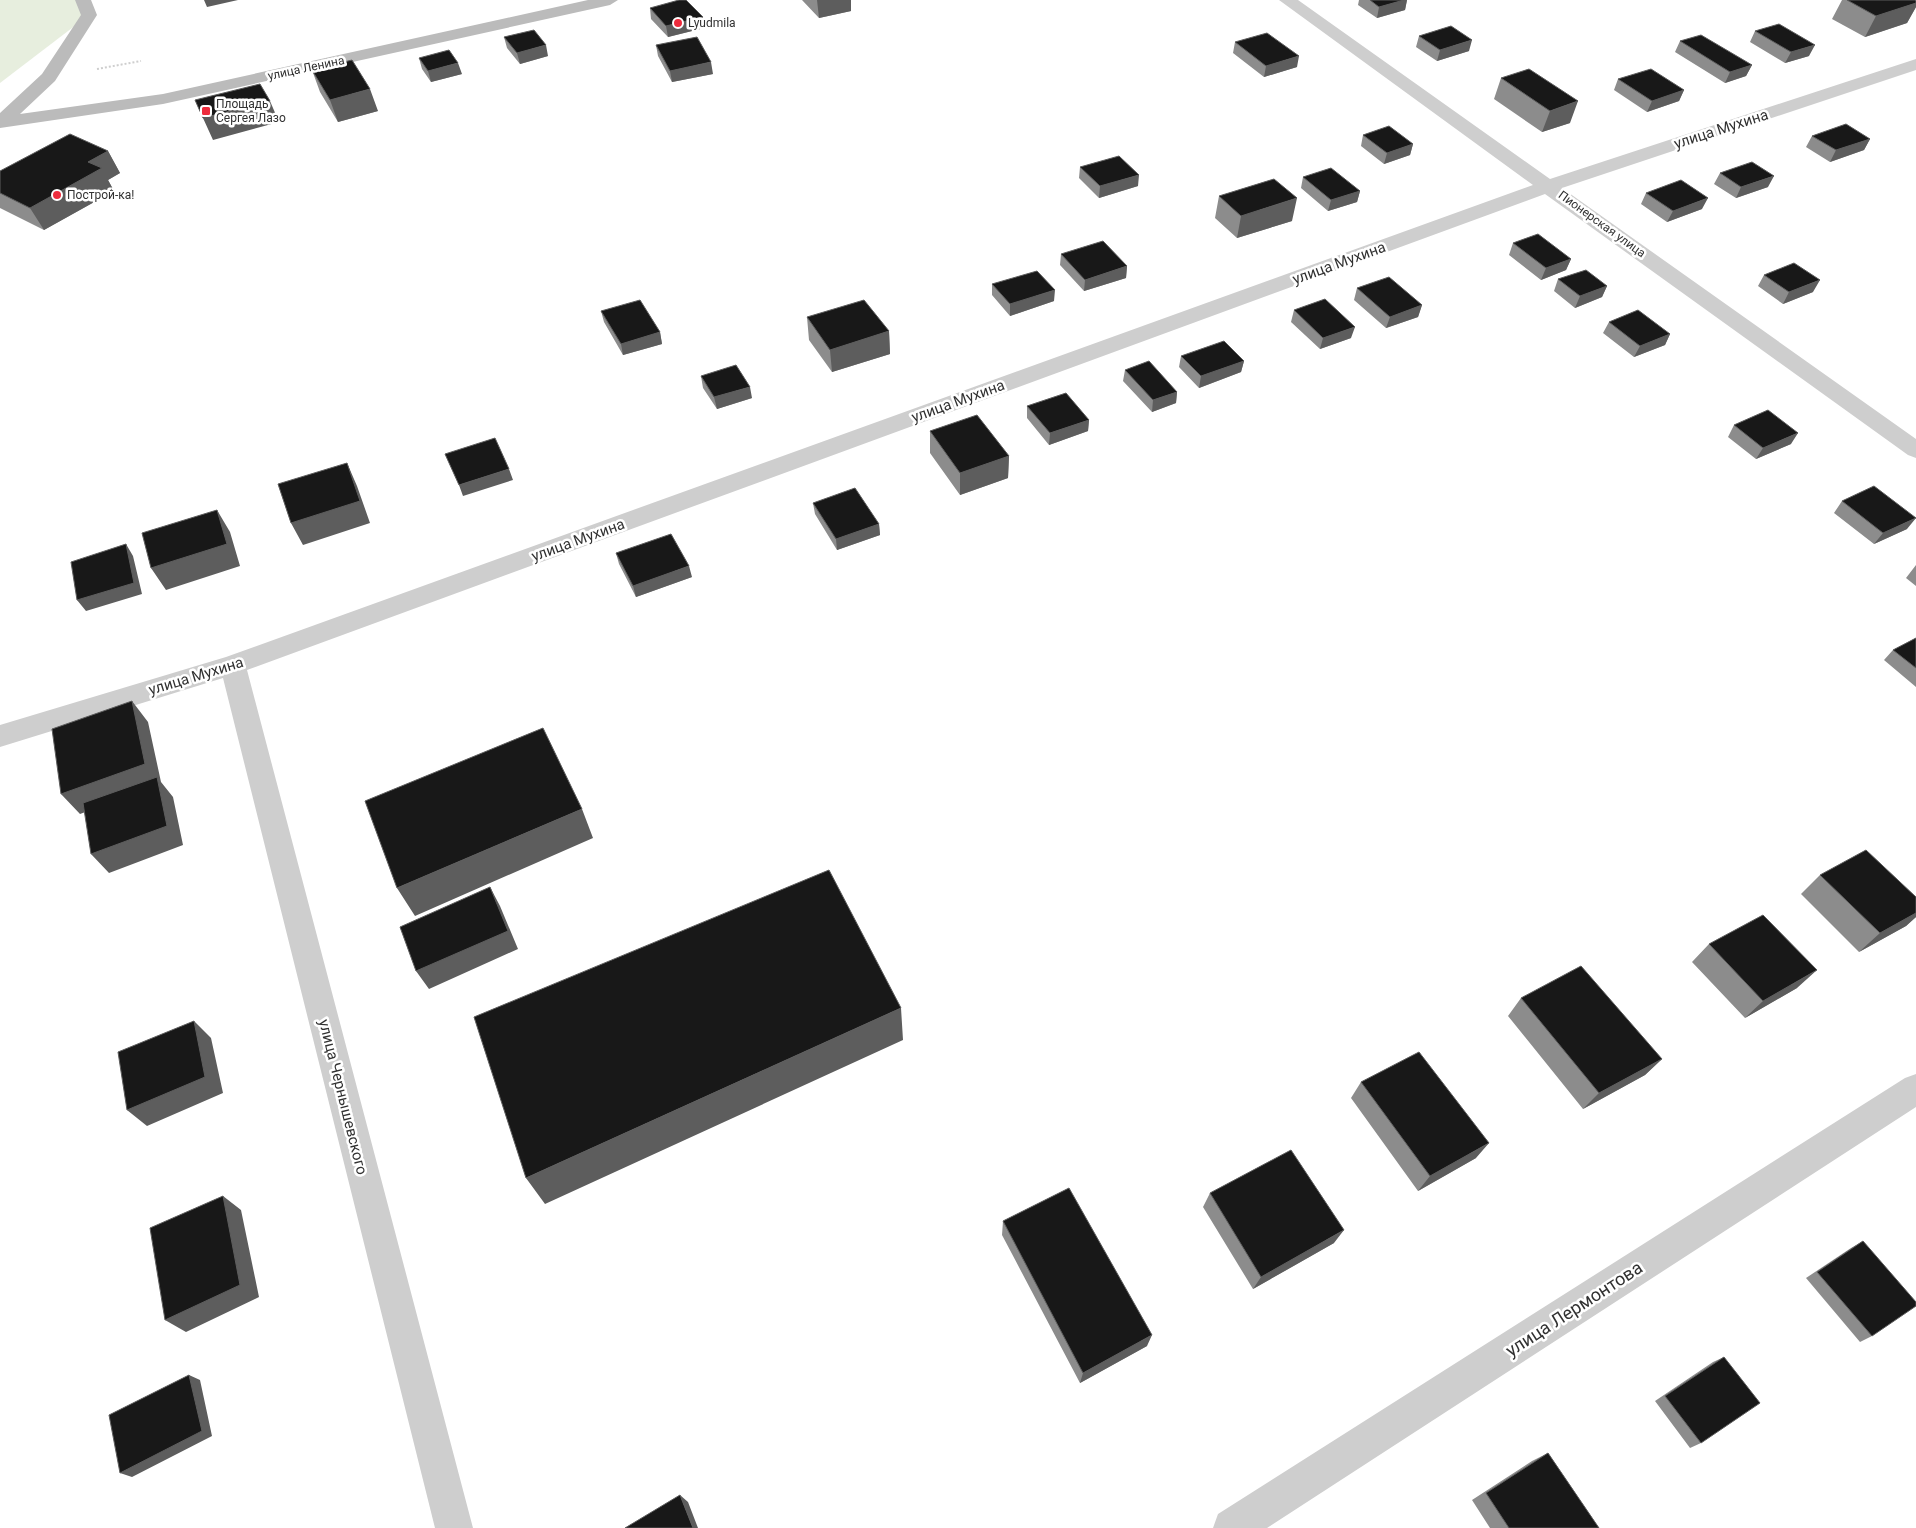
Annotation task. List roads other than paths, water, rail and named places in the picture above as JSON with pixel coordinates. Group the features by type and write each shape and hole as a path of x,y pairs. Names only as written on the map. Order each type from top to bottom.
{"main road":[{"path":"1,122 49,77 89,15 83,0"},
{"name":"улица Ленина","path":"1,122 162,99 610,0"}],"street":[{"name":"Пионерская улица","path":"1287,0 1916,450"},
{"name":"улица Мухина","path":"0,736 233,665 1549,186 1916,64"},
{"name":"улица Чернышевского","path":"233,665 454,1528"},
{"name":"улица Лермонтова","path":"1232,1528 1916,1089"}],"place":[{"name":"Lyudmila","path":"678,23"},
{"name":"Площадь Сергея Лазо","path":"206,111"},
{"name":"Построй-ка!","path":"57,195"}]}
